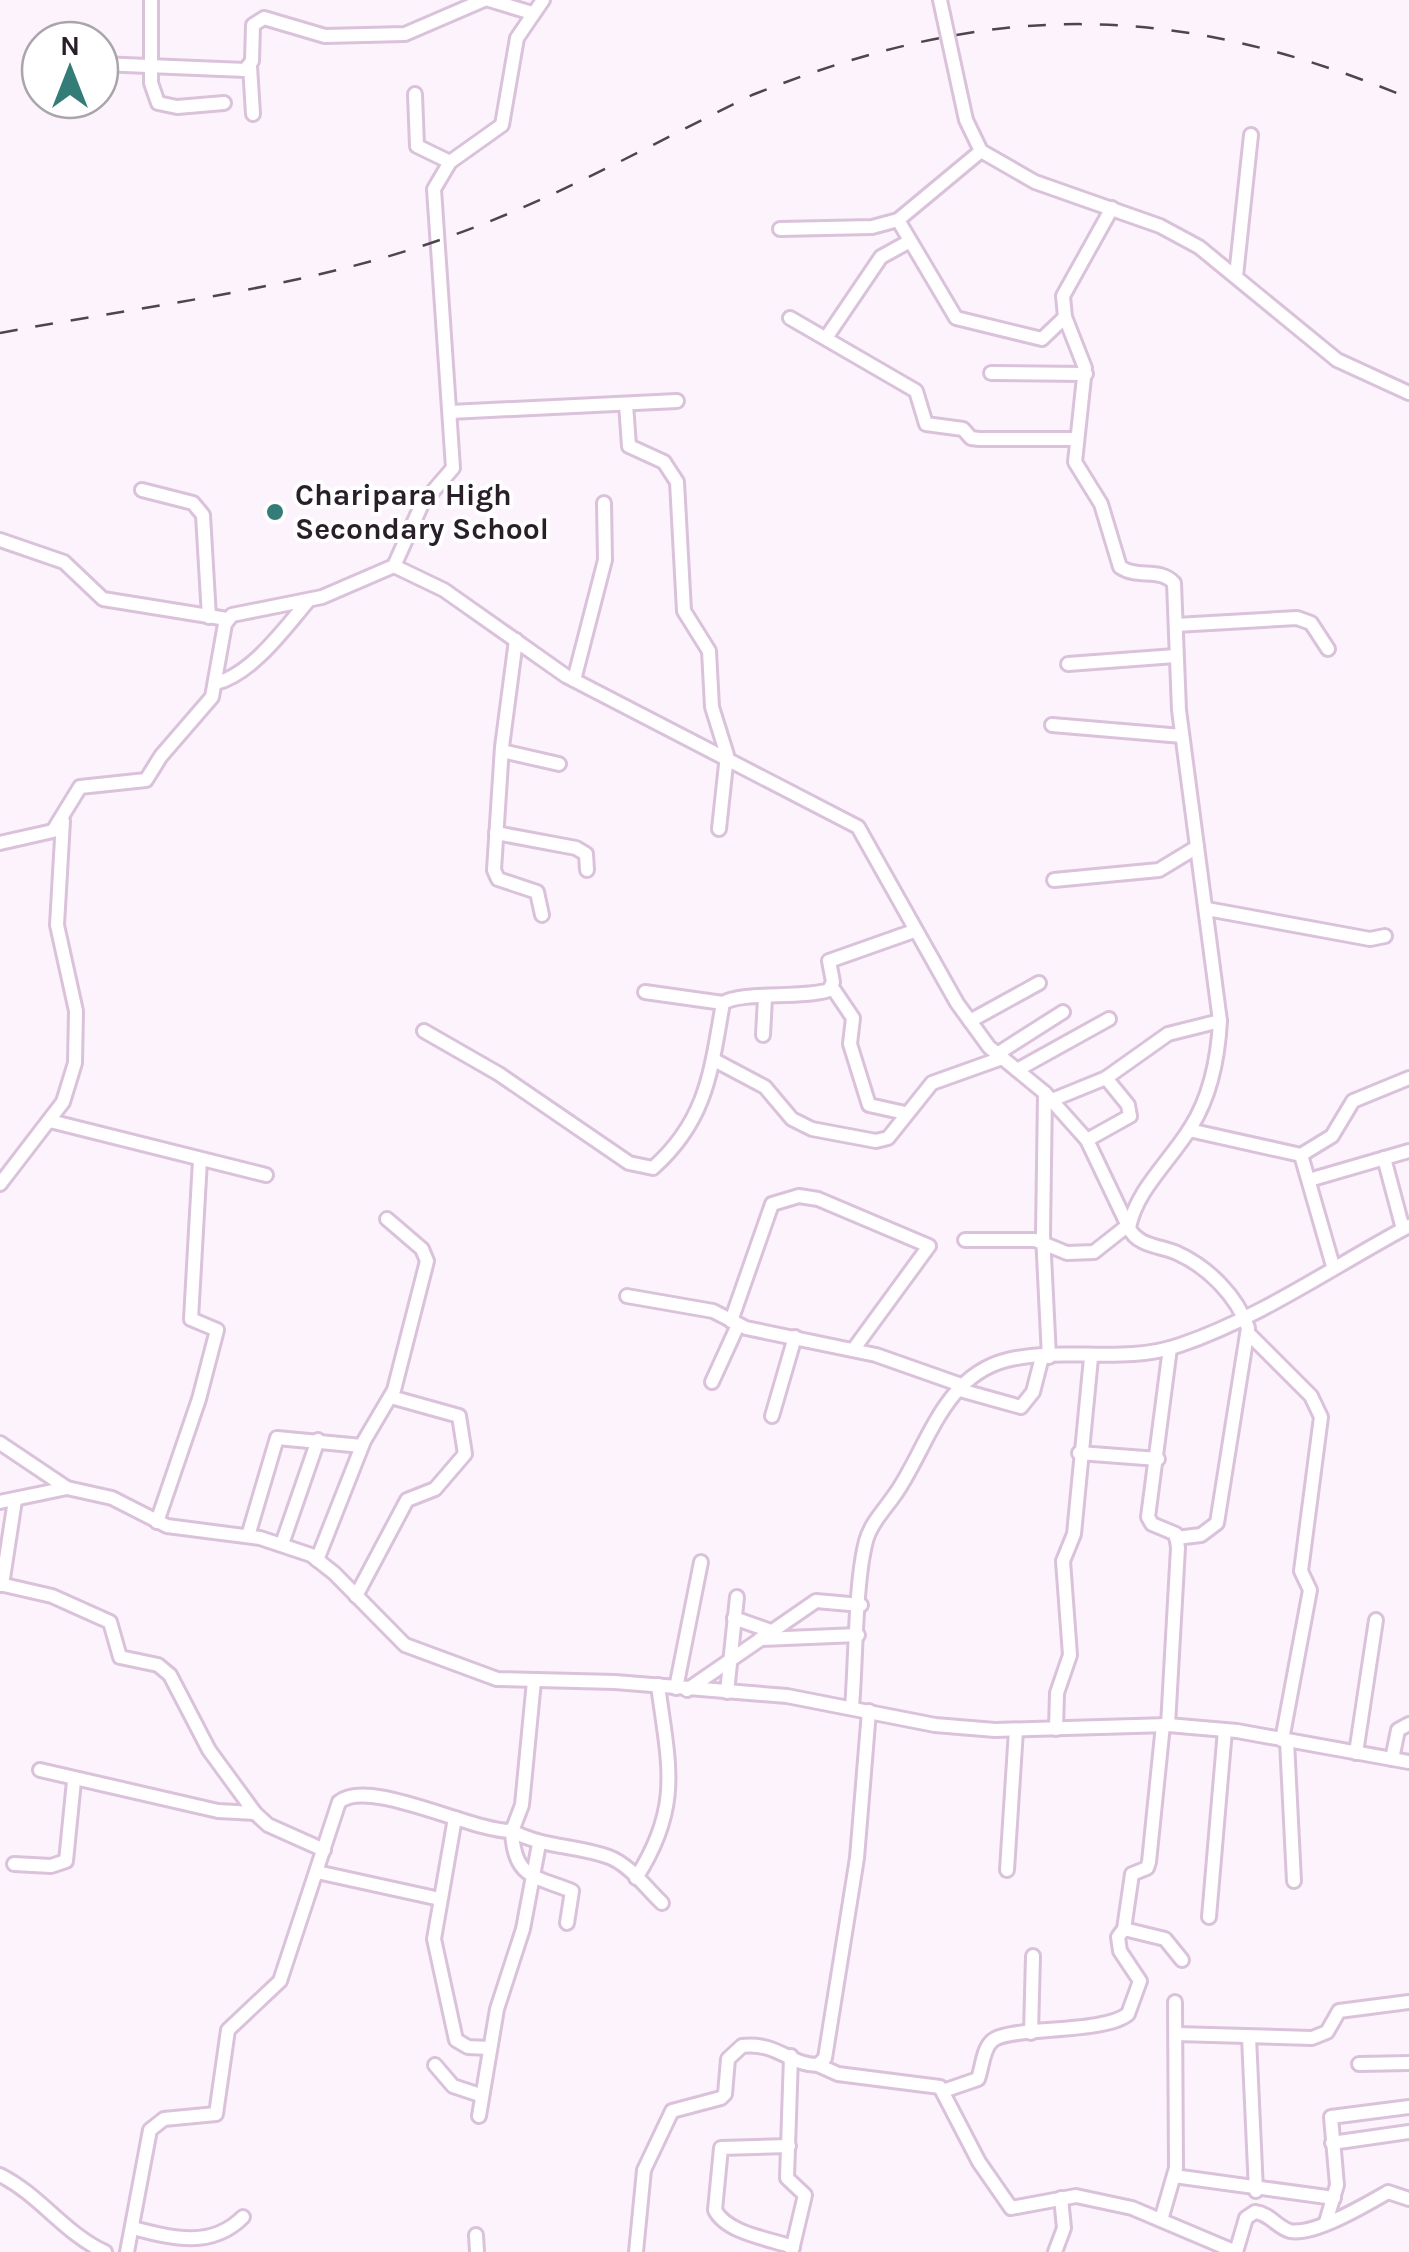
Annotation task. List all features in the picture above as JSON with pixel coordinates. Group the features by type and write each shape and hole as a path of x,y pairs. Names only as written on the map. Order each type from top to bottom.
{"street":[{"path":"151,0 150,64 158,103 177,107 224,103"},
{"path":"454,0 482,1 532,13"},
{"path":"0,540 75,568 88,588 104,599 227,620 239,613 308,601 354,586 394,566 422,504 450,476 453,450 432,202 436,182 450,162 502,125 517,38 543,0"},
{"path":"940,0 966,120 981,150 1036,182 1184,238 1338,360 1409,393"},
{"path":"253,114 250,66 258,20 342,38 405,34 424,30 482,1"},
{"path":"120,64 238,70 250,66"},
{"path":"415,94 417,146 450,162"},
{"path":"1236,276 1251,135"},
{"path":"780,229 872,227 898,220 981,150"},
{"path":"965,1240 1043,1243 1067,1253 1094,1252 1128,1227 1140,1200 1189,1130 1214,1070 1220,1021 1182,736 1174,656 1176,592 1171,579 1126,572 1117,563 1101,504 1075,462 1086,374 1084,357 1066,317 1067,284 1112,208"},
{"path":"898,220 950,312 961,320 1009,328 1042,339 1066,317"},
{"path":"826,338 882,258 910,241"},
{"path":"790,318 916,392 926,424 963,429 979,440 1077,439"},
{"path":"991,374 1086,374"},
{"path":"450,412 677,401"},
{"path":"626,404 629,446 664,462 678,482 684,611 709,651 713,713 727,755 719,830"},
{"path":"142,490 193,503 203,515 210,617"},
{"path":"574,680 606,560 604,503"},
{"path":"394,566 444,590 574,680 727,755 858,827 914,931 970,1020 999,1056 1049,1097 1086,1140 1128,1227 1140,1241 1198,1264 1219,1281 1243,1316 1248,1333 1217,1523 1202,1535 1176,1538"},
{"path":"216,683 233,676 266,648 308,601"},
{"path":"1176,624 1297,618 1311,623 1328,650"},
{"path":"0,842 53,831 63,822 80,787 146,780 160,756 208,704 216,683 227,620"},
{"path":"516,640 502,751 496,833 498,879 537,892 542,915"},
{"path":"1068,664 1174,656"},
{"path":"1052,725 1182,736"},
{"path":"502,751 559,764"},
{"path":"0,1184 64,1102 75,1063 76,1011 57,925 63,822"},
{"path":"496,833 576,848 586,854 587,870"},
{"path":"1054,880 1133,876 1159,870 1197,847"},
{"path":"1207,909 1370,939 1385,936"},
{"path":"905,1113 870,1104 850,1044 853,1018 832,986 829,960 914,931"},
{"path":"970,1020 1039,983"},
{"path":"645,992 723,1003 731,997 822,993 832,986"},
{"path":"763,1036 765,998"},
{"path":"424,1030 499,1074 629,1163 653,1168 690,1122 716,1061 723,1003"},
{"path":"716,1061 765,1087 792,1119 812,1129 876,1141 888,1138 932,1083 999,1056 1063,1012"},
{"path":"1018,1070 1109,1019"},
{"path":"1049,1097 1106,1078 1168,1034 1220,1021"},
{"path":"1086,1140 1130,1116 1128,1105 1106,1078"},
{"path":"1189,1130 1300,1155 1332,1136 1353,1101 1409,1078"},
{"path":"627,1296 713,1311 735,1323 853,1350 1021,1406 1033,1392 1046,1357 1043,1243 1049,1097"},
{"path":"50,1121 266,1176"},
{"path":"1309,1180 1409,1151"},
{"path":"1300,1155 1334,1266"},
{"path":"852,1708 867,1537 900,1488 922,1440 962,1388 1002,1361 1090,1358 1170,1348 1243,1316 1406,1228 1384,1158"},
{"path":"157,1522 199,1399 216,1330 191,1320 200,1160"},
{"path":"712,1382 772,1204 799,1196 818,1199 929,1246 853,1350"},
{"path":"317,1560 362,1446 391,1396 428,1261 422,1249 387,1219"},
{"path":"1248,1333 1311,1396 1321,1417 1301,1571 1310,1590 1284,1740 1294,1880"},
{"path":"772,1416 795,1337"},
{"path":"943,2091 978,2079 992,2039 1084,2026 1128,2014 1140,1981 1120,1952 1118,1937 1124,1929 1132,1874 1148,1868 1165,1725 1176,1538 1173,1532 1148,1521 1170,1348"},
{"path":"1056,1729 1057,1693 1070,1655 1063,1561 1074,1534 1090,1358"},
{"path":"356,1596 407,1500 435,1489 465,1454 459,1416 391,1396"},
{"path":"248,1536 277,1438 362,1446"},
{"path":"282,1544 318,1440"},
{"path":"0,1443 67,1488 112,1498 157,1522 282,1544 317,1560 405,1645 485,1676 727,1692 852,1708 935,1725 1016,1730 1165,1725 1225,1730 1409,1762"},
{"path":"1080,1453 1158,1459"},
{"path":"0,1502 67,1488"},
{"path":"15,1500 1,1584 52,1596 106,1618 120,1657 158,1666 170,1675 208,1750 255,1813 268,1825 324,1850"},
{"path":"682,1689 701,1562"},
{"path":"727,1692 737,1597"},
{"path":"682,1689 816,1601 860,1605"},
{"path":"734,1618 764,1635 858,1635"},
{"path":"1356,1753 1376,1620"},
{"path":"534,1680 522,1805 512,1831 512,1852 532,1880 572,1891 567,1923"},
{"path":"636,1878 653,1850 671,1782 670,1743 658,1686"},
{"path":"818,2066 825,2058 857,1858 869,1711"},
{"path":"1392,1759 1398,1730 1409,1724"},
{"path":"1007,1870 1016,1730"},
{"path":"1209,1916 1225,1730"},
{"path":"40,1770 74,1782 218,1811 255,1813"},
{"path":"14,1864 51,1866 66,1861 74,1782"},
{"path":"127,2252 150,2130 164,2119 216,2114 228,2030 280,1981 344,1797 402,1802 512,1831 539,1844 607,1856 662,1904"},
{"path":"455,1818 434,1939 456,2040 468,2047 489,2048"},
{"path":"479,2116 489,2048 539,1844"},
{"path":"317,1872 440,1898"},
{"path":"1124,1929 1165,1939 1182,1960"},
{"path":"1031,2033 1033,1956"},
{"path":"1161,2220 1174,2176 1175,2002"},
{"path":"1176,2034 1322,2036 1340,2011 1409,2002"},
{"path":"1249,2037 1256,2191"},
{"path":"636,2252 644,2170 672,2112 721,2098 725,2094 728,2059 742,2046 772,2046 838,2074 931,2084 943,2091 1005,2204 1018,2208 1061,2198 1094,2200 1161,2220 1236,2252 1246,2218 1255,2212 1292,2232 1326,2222 1388,2192 1409,2199"},
{"path":"789,2146 721,2148 714,2210 720,2220 792,2249 806,2195 788,2184 789,2146 791,2056"},
{"path":"1359,2064 1409,2063"},
{"path":"436,2065 453,2086 480,2096"},
{"path":"1326,2222 1334,2198 1333,2115 1409,2107"},
{"path":"1332,2143 1409,2132"},
{"path":"0,2175 42,2202 88,2244 104,2252"},
{"path":"1174,2176 1256,2191 1334,2198"},
{"path":"1054,2252 1064,2228 1061,2198"},
{"path":"133,2228 192,2240 224,2232 243,2217"},
{"path":"476,2235 476,2252"}],"railway":[{"path":"0,333 227,294 396,254 528,205 752,95 839,64 922,42 1003,28 1081,24 1160,29 1240,43 1322,66 1409,98"}],"place":[{"name":"Charipara High Secondary School","path":"275,512"}]}
